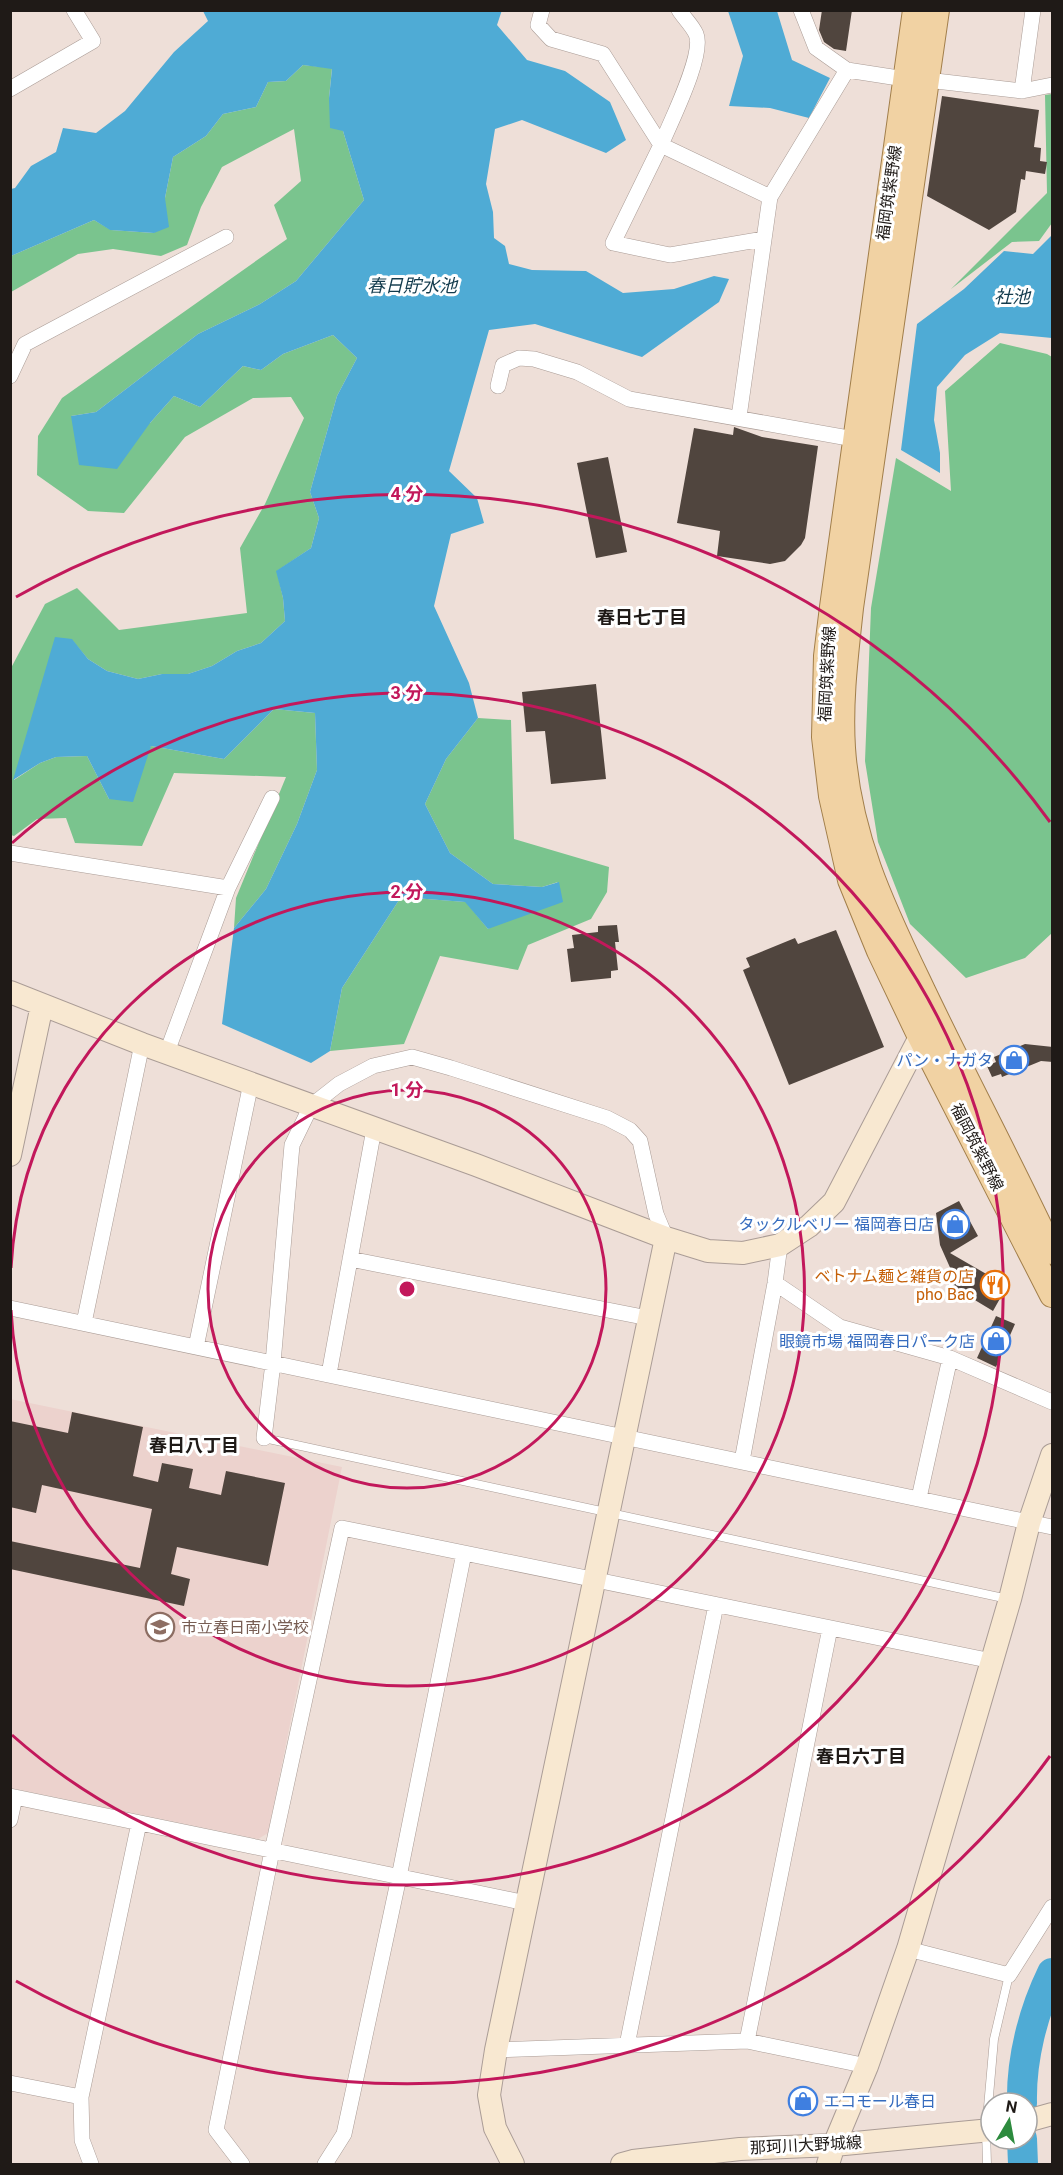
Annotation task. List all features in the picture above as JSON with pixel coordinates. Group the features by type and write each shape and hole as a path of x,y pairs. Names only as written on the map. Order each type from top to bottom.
{"main road":[{"name":"福岡筑紫野線","path":"915,10 916,80 842,690 843,750 849,794 864,858 886,916 1053,1252"},
{"name":"福岡筑紫野線","path":"937,10 916,80 854,439 826,656 825,749 831,796 850,880 879,951 920,1037 1053,1295"}],"street":[{"path":"10,89 93,41 74,10"},
{"path":"542,10 538,25 551,39 603,54 661,145 770,196"},
{"path":"679,10 696,34 698,44 696,61 661,145 613,243 670,255 764,239"},
{"path":"801,10 816,48 848,70 916,80 1022,90 1053,85"},
{"path":"1022,90 1033,10"},
{"path":"740,417 770,196 848,70"},
{"path":"10,376 26,344 226,237"},
{"path":"498,386 503,366 519,358 534,359 577,372 629,399 854,439"},
{"path":"167,1052 228,888 272,798"},
{"path":"10,853 228,888"},
{"path":"10,992 142,1044 666,1238 708,1251 720,1252 743,1253 780,1245 809,1226 834,1202 920,1037"},
{"path":"10,1155 42,1005"},
{"path":"84,1323 142,1044"},
{"path":"264,1438 273,1363 292,1144 311,1106 339,1084 373,1066 412,1057 607,1118 630,1130 640,1141 656,1214 666,1238 496,2050 489,2095 495,2128 513,2164"},
{"path":"196,1347 251,1083"},
{"path":"328,1374 374,1129"},
{"path":"742,1461 780,1245"},
{"path":"350,1259 648,1318"},
{"path":"775,1283 840,1327 950,1358 1053,1402"},
{"path":"10,1308 1053,1527"},
{"path":"919,1498 950,1358"},
{"path":"831,2155 867,2067 908,1949 1010,1599 1029,1523 1053,1455"},
{"path":"242,2164 216,2130 272,1851 342,1528 992,1661"},
{"path":"325,2164 344,2134 399,1877 464,1553"},
{"path":"627,2045 716,1605"},
{"path":"747,2041 830,1628"},
{"path":"10,1820 13,1797 526,1903"},
{"path":"91,2164 82,2140 81,2097 139,1823"},
{"path":"908,1949 1009,1975 1053,1907"},
{"path":"496,2050 747,2041 867,2067"},
{"path":"10,2083 81,2097"},
{"name":"那珂川大野城線","path":"621,2164 740,2149 831,2155 979,2132"}],"lane":[{"path":"264,1438 1010,1599"},
{"path":"991,2091 994,2039 1009,1975"}],"shaded area":[{"name":"市立春日南小学校","path":"10,1399 342,1467 268,1833 258,1839 11,1788"}],"green space":[{"path":"303,65 332,68 329,98 343,131 364,200 296,281 260,304 198,334 96,412 71,416 150,423 174,396 200,407 243,366 261,370 283,354 333,335 357,358 337,396 310,492 319,518 311,548 277,571 285,621 261,643 237,651 212,666 188,674 162,674 138,679 107,671 88,659 72,640 14,780 40,763 56,757 87,756 109,799 151,746 224,759 274,709 315,713 317,770 297,824 266,889 234,928 236,898 286,777 174,773 142,846 75,843 66,818 37,819 14,836 11,835 11,668 45,604 77,588 119,630 247,613 240,548 265,504 304,418 291,397 253,398 185,437 124,513 88,511 37,475 38,436 62,398 287,239 274,205 301,181 294,129 222,167 201,207 187,245 161,256 113,249 78,254 11,292 11,256 94,220 111,230 154,233 165,198 173,157 206,136 223,114 256,107 268,82 286,81"},
{"path":"1052,94 1052,223 1039,241 1012,242 951,289 1047,193 1045,95"},
{"path":"1000,343 1052,357 1052,933 1025,958 966,978 910,924 878,842 865,761 871,608 896,458 951,491 945,391"},
{"path":"478,718 511,720 514,839 609,867 607,892 591,919 528,945 518,970 440,956 404,1044 330,1051 342,988 401,897 466,902 488,929 558,882 542,887 493,884 450,853 425,804 446,759"}],"water":[{"name":"春日貯水池","path":"502,10 497,25 527,60 565,71 610,102 626,140 606,153 522,120 495,129 486,184 493,212 494,238 505,246 509,264 532,270 586,271 623,293 674,289 714,276 729,279 719,302 642,357 535,324 489,330 449,471 477,498 484,523 451,534 434,606 469,683 478,718 446,759 425,804 450,853 493,884 542,887 559,882 563,902 488,929 465,902 401,897 342,988 330,1051 311,1063 222,1024 234,928 266,889 297,824 317,770 315,713 274,709 224,759 151,746 133,802 109,799 87,756 56,757 40,763 13,780 55,637 72,639 88,659 107,671 138,679 162,674 188,674 212,666 237,651 261,643 285,621 283,598 276,571 311,548 319,518 310,492 337,396 357,358 333,335 283,354 261,370 243,366 200,407 174,396 150,423 117,469 79,465 71,416 96,412 198,334 260,304 296,281 364,200 343,131 330,128 329,98 332,69 303,65 286,81 268,82 256,107 223,114 206,136 173,157 165,198 169,227 154,233 110,230 94,220 11,256 11,189 15,188 31,166 56,152 63,128 96,133 125,111 174,52 208,21 203,11"},
{"path":"728,11 777,11 792,60 830,78 809,118 770,108 729,106 743,56"},
{"name":"社池","path":"1052,235 1052,338 1000,333 965,355 937,387 934,420 940,453 940,473 901,450 917,324 964,289 1004,251 1033,254"}],"building":[{"path":"822,10 852,10 846,51 834,49 824,42 819,30"},
{"path":"942,96 1039,110 1034,147 1041,148 1040,161 1047,162 1045,174 1026,171 1025,180 1021,179 1016,212 989,230 927,196"},
{"path":"734,427 762,437 818,446 805,538 785,561 770,564 717,556 720,531 677,523 694,428 733,435"},
{"path":"608,457 627,552 596,558 577,463"},
{"path":"596,684 606,779 551,784 545,731 526,732 522,692"},
{"path":"617,925 619,942 615,942 618,970 611,971 611,978 571,982 567,949 574,948 572,935 598,932 598,926"},
{"path":"836,930 884,1047 789,1085 743,970 750,967 746,958 795,938 798,944"},
{"name":"パン・ナガタ","path":"1025,1044 1053,1047 1053,1062 1041,1061 1002,1077 1001,1074 992,1077 987,1066 996,1062 994,1057"},
{"path":"959,1201 978,1236 950,1253 1007,1286 993,1311 945,1282 952,1272 940,1245 936,1213"},
{"name":"眼鏡市場 福岡春日パーク店","path":"996,1316 1015,1324 996,1367 977,1358"},
{"path":"72,1412 143,1427 133,1476 158,1482 162,1463 193,1469 189,1488 221,1495 226,1471 285,1483 268,1566 177,1547 171,1574 190,1579 184,1606 10,1569 10,1541 140,1568 152,1509 42,1485 36,1513 10,1507 10,1421 68,1433"}],"waterway":[{"path":"1022,2091 1026,2053 1034,2020 1052,1973"},
{"path":"1022,2151 1023,2164"}],"place":[{"name":"パン・ナガタ","path":"1014,1060"},
{"name":"タックルベリー 福岡春日店","path":"955,1224"},
{"name":"ベトナム麺と雑貨の店 pho Bac","path":"995,1285"},
{"name":"眼鏡市場 福岡春日パーク店","path":"996,1341"},
{"name":"市立春日南小学校","path":"160,1627"},
{"name":"エコモール春日","path":"803,2101"}],"district":[{"name":"春日七丁目","path":"642,617"},
{"name":"春日八丁目","path":"194,1445"},
{"name":"春日六丁目","path":"861,1756"}]}
